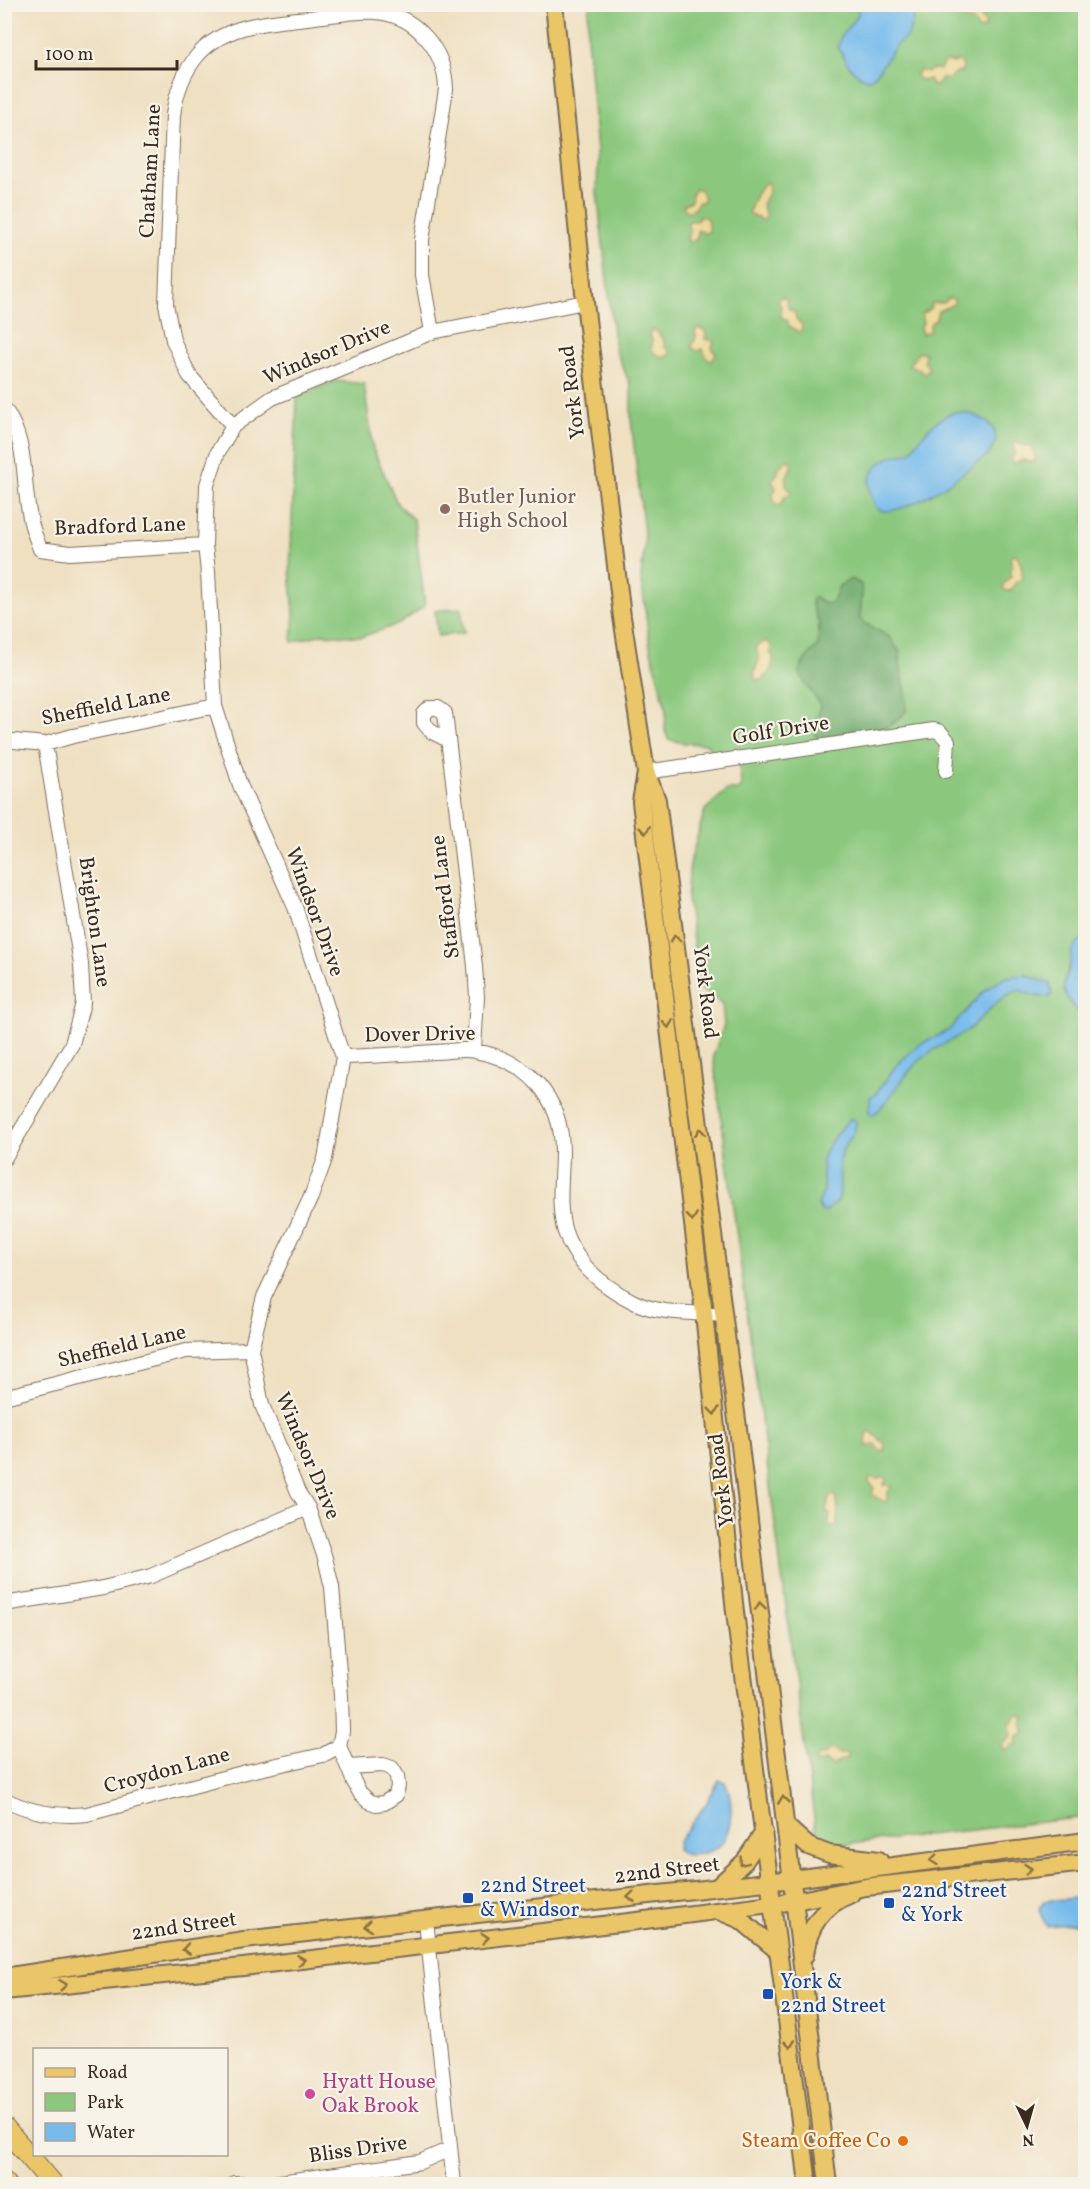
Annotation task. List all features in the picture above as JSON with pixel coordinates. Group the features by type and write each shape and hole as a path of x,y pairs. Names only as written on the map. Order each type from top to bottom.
{"highway":[{"path":"4,2127 53,2184"}],"main road":[{"name":"York Road","path":"555,4 585,302 622,617 646,772 657,800 793,1879 803,1982 828,2184"},
{"name":"York Road","path":"646,772 641,802 704,1313 734,1601 808,2184"},
{"path":"786,1827 808,1846 829,1854 904,1864"},
{"path":"716,1887 744,1862 764,1832"},
{"name":"22nd Street","path":"4,1977 244,1940 793,1879 1086,1841"},
{"name":"22nd Street","path":"4,1991 243,1967 718,1911 866,1887 1086,1863"},
{"path":"803,1982 807,1941 818,1917 840,1899 866,1887"},
{"path":"718,1911 741,1920 778,1951"}],"street":[{"name":"Chatham Lane","path":"233,426 196,384 181,360 172,340 166,304 175,100 182,81 198,55 227,34 244,27 283,21 378,12 406,21 424,33 434,47 443,67 446,89 422,240 422,275 432,332"},
{"name":"Windsor Drive","path":"348,1767 339,1746 342,1731 335,1611 325,1558 308,1508 298,1492 262,1405 251,1349 264,1297 311,1197 325,1159 343,1057 295,907 240,785 216,706 205,545 205,498 208,479 218,452 233,426 272,398 432,332 585,302"},
{"name":"Bradford Lane","path":"4,408 20,439 24,455 30,522 40,549 70,553 205,545"},
{"name":"Sheffield Lane","path":"4,740 45,744 72,736 216,706"},
{"name":"Golf Drive","path":"646,772 923,730 940,732 946,737 948,741 946,771"},
{"name":"Stafford Lane","path":"448,740 475,966 477,997 474,1050"},
{"name":"Brighton Lane","path":"4,1159 72,1044 83,1003 81,964 45,744"},
{"name":"Dover Drive","path":"343,1057 474,1050 511,1063 528,1073 553,1104 562,1139 562,1216 571,1246 582,1263 595,1277 634,1303 666,1311 723,1315"},
{"name":"Sheffield Lane","path":"4,1397 186,1351 251,1349"},
{"path":"4,1604 103,1588 151,1576 308,1508"},
{"name":"Croydon Lane","path":"4,1799 28,1810 44,1814 87,1814 246,1772 323,1755 339,1746"},
{"path":"426,1920 454,2184"},
{"name":"Bliss Drive","path":"234,2183 266,2184 420,2162 450,2149"}],"green space":[{"path":"589,5 1085,5 1086,968 1069,966 1064,982 1065,994 1086,1016 1085,1817 840,1845 824,1841 815,1826 713,1056 724,1025 722,1004 700,989 687,898 690,862 705,810 727,790 738,790 741,787 739,752 710,754 708,744 683,743 668,739 665,731 666,708 650,647 641,577 645,542 631,419 631,386 615,349 597,192 598,163 587,36"},
{"path":"335,381 364,384 373,449 398,505 414,520 425,606 399,624 361,637 322,634 292,642 294,613 290,571 297,397"},
{"path":"851,579 861,584 860,618 888,636 900,652 906,711 894,723 883,728 820,739 815,735 815,723 820,704 803,681 800,670 808,656 818,646 819,623 812,606 812,599 815,597 826,604 833,602 839,586"},
{"path":"461,608 464,633 438,636 435,611"}],"sand":[{"path":"973,5 978,5 978,14 986,23 984,29 978,29 974,21 966,21"},
{"path":"948,61 953,63 958,61 963,65 962,72 954,73 949,80 942,78 936,86 932,85 929,79 923,81 917,78 916,74 919,70 928,72 933,69 940,70 942,65"},
{"path":"765,183 768,183 769,191 762,204 766,218 763,221 749,212 757,193"},
{"path":"695,189 700,189 704,198 703,202 698,202 694,209 686,211 683,205 691,201"},
{"path":"700,216 707,218 709,232 697,230 697,238 690,243 687,239 690,231 687,224 689,221 696,221"},
{"path":"782,296 786,298 789,310 795,312 796,319 802,325 799,332 781,317 781,307 778,301"},
{"path":"949,298 954,299 954,304 938,311 936,319 930,324 930,331 922,334 921,314 929,310 932,303 944,303"},
{"path":"699,328 706,332 705,339 714,341 712,348 716,354 712,360 706,358 703,349 697,351 693,349 695,330"},
{"path":"651,330 657,331 664,341 664,347 668,348 667,357 661,357 651,350 652,340 649,334"},
{"path":"918,353 925,354 924,361 929,368 926,373 909,365"},
{"path":"1016,442 1031,446 1035,462 1022,460 1013,464 1011,460 1015,453 1013,444"},
{"path":"787,460 792,462 786,481 791,492 790,495 784,496 780,505 774,502 773,494 776,489 772,480 778,473 779,467"},
{"path":"1013,554 1017,555 1020,561 1022,577 1015,583 1012,590 1007,591 1003,589 1003,585 1011,576 1010,570 1013,565 1010,559"},
{"path":"766,641 772,647 769,653 773,655 773,663 767,675 756,681 754,673 759,661 756,646"},
{"path":"870,1431 885,1444 885,1451 879,1451 876,1445 866,1446 867,1434"},
{"path":"882,1476 887,1479 883,1485 889,1485 891,1488 884,1502 872,1495 874,1487 868,1481 871,1477 878,1479"},
{"path":"833,1494 837,1498 838,1521 833,1528 828,1524 830,1515 826,1511 829,1498"},
{"path":"1016,1715 1024,1716 1021,1724 1025,1732 1016,1737 1017,1745 1011,1745 1009,1749 1004,1750 1002,1745 1009,1739 1012,1732 1009,1726"},
{"path":"831,1748 839,1754 847,1754 847,1759 833,1766 825,1761 815,1763 816,1757 824,1755"}],"water":[{"path":"857,5 925,5 914,16 908,36 897,44 877,73 870,79 855,72 838,48 841,36 858,15"},
{"path":"954,412 973,415 989,423 994,430 995,437 994,445 988,455 925,498 898,509 879,510 870,491 872,474 876,467 891,457 910,453 929,429 940,419"},
{"path":"1085,938 1085,1016 1070,1002 1065,992 1064,982 1068,976 1072,951"},
{"path":"1027,975 1050,984 1052,994 1049,997 1034,996 1019,990 1003,998 969,1029 921,1059 877,1112 869,1114 870,1097 875,1095 895,1067 918,1045 948,1031 985,990 1006,977"},
{"path":"850,1119 856,1122 855,1132 844,1147 839,1161 838,1201 825,1212 821,1211 818,1204 824,1191 822,1160 836,1134"},
{"path":"719,1780 725,1782 730,1797 731,1814 728,1832 718,1847 710,1851 693,1855 682,1853 677,1850 678,1842 706,1804"},
{"path":"1085,1897 1085,1923 1047,1926 1040,1911 1044,1901"}],"place":[{"name":"Butler Junior High School","path":"445,509"},
{"name":"22nd Street & Windsor","path":"468,1898"},
{"name":"22nd Street & York","path":"889,1903"},
{"name":"York & 22nd Street","path":"768,1994"},
{"name":"Hyatt House Oak Brook","path":"310,2094"},
{"name":"Steam Coffee Co","path":"903,2141"}]}
